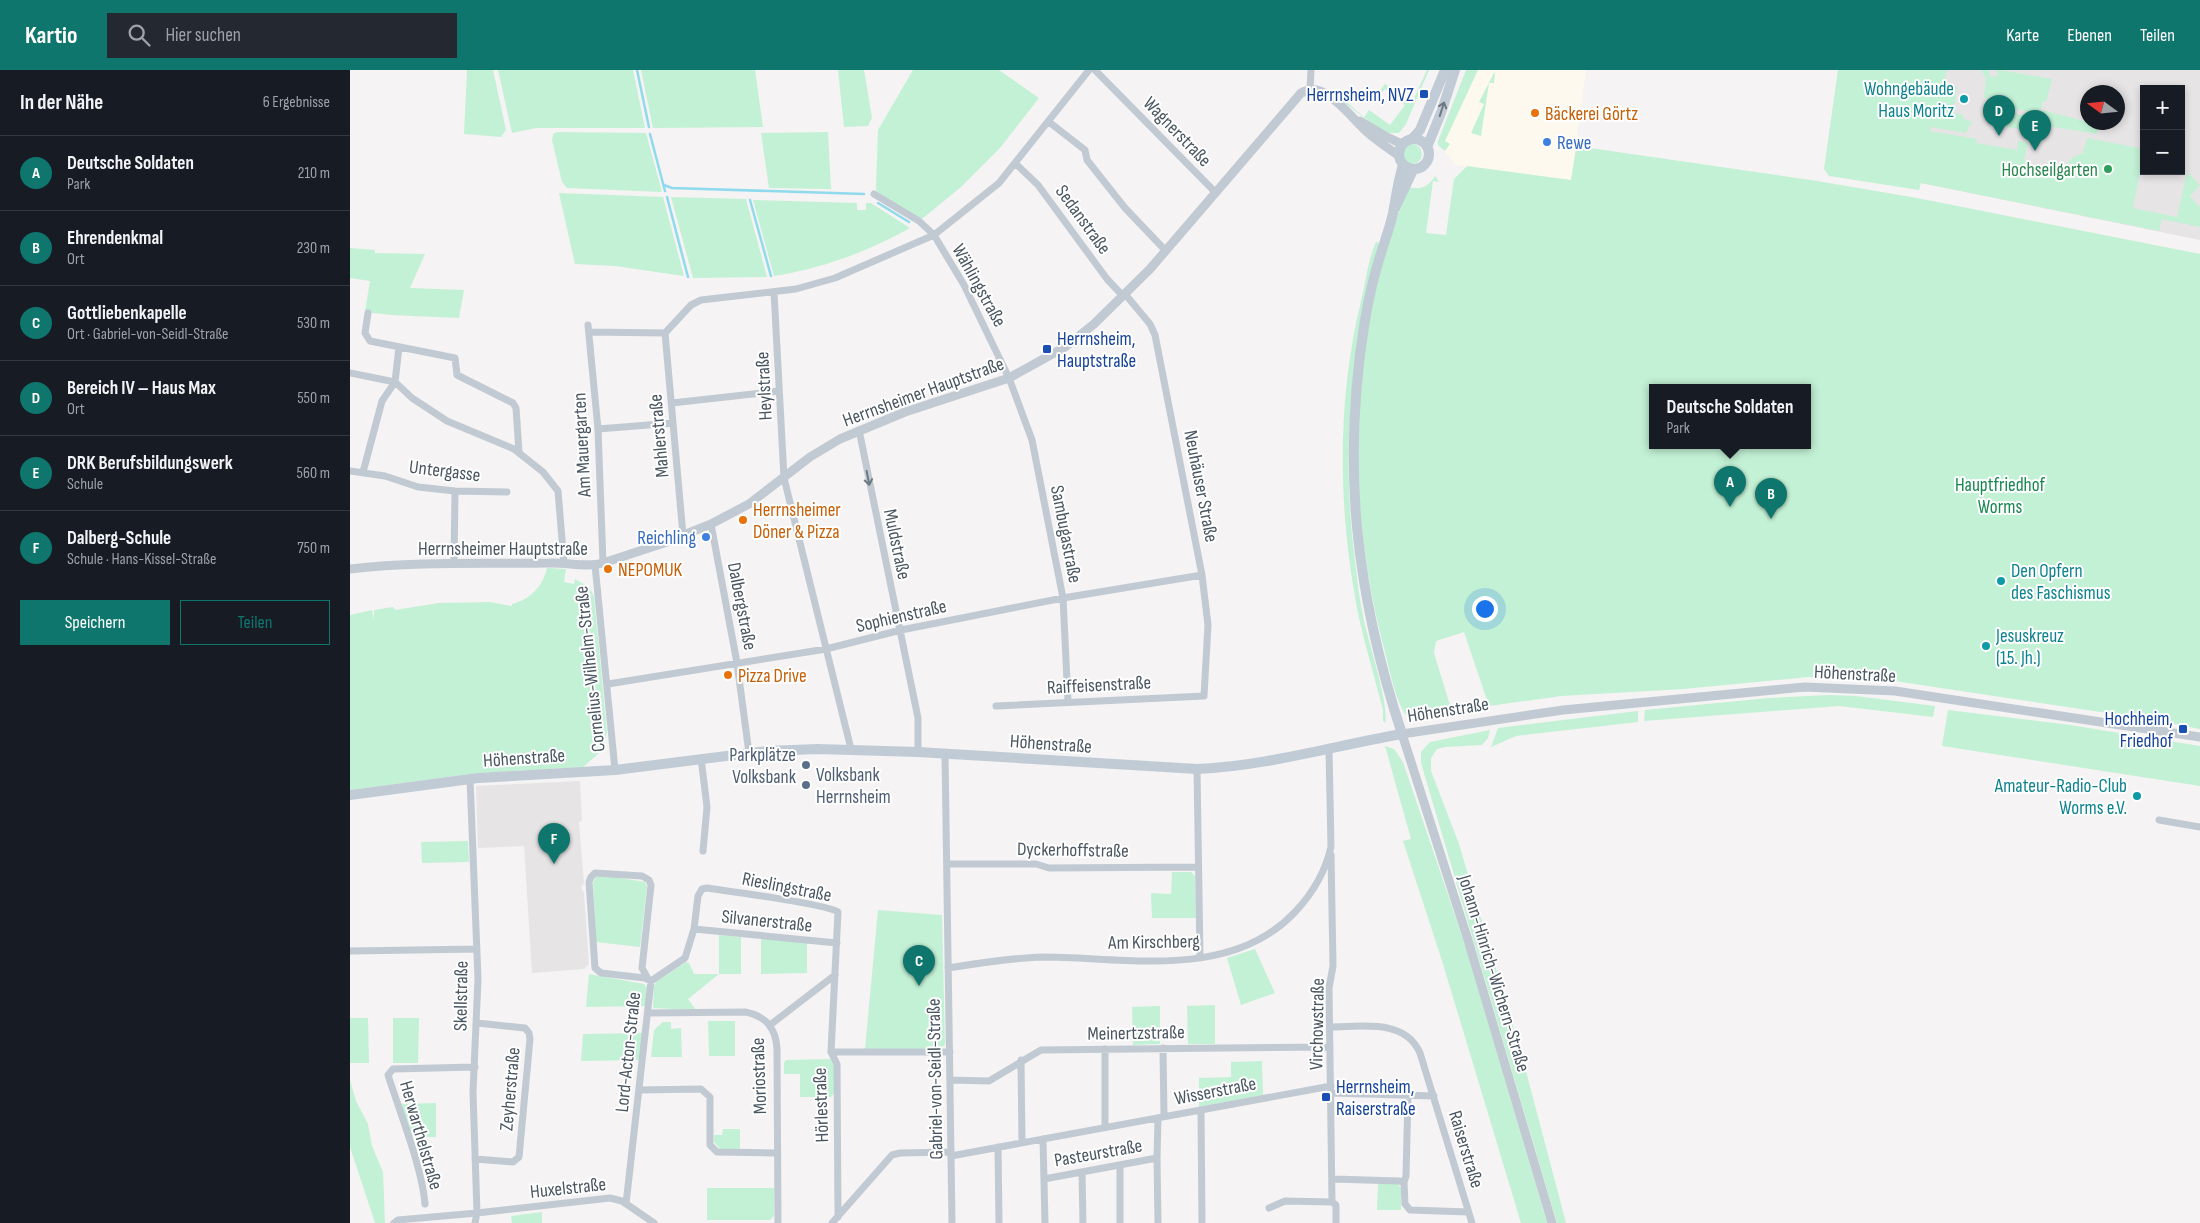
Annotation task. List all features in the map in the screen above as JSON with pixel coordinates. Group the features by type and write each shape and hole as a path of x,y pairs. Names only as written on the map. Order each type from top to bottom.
{"main road":[{"path":"1393,214 1402,144 1412,139 1420,130 1445,70"},
{"path":"1400,160 1413,170 1420,169 1428,160 1427,147 1441,113 1455,70"},
{"path":"1412,139 1423,142 1427,147"},
{"path":"1402,734 1381,663 1367,600 1358,541 1353,465 1355,402 1364,326 1374,278 1393,214 1413,170"},
{"name":"Höhenstraße","path":"350,795 470,779 615,770 701,758 783,750 851,749 918,752 1197,769 1256,764 1402,734"}],"street":[{"path":"665,333 695,302 796,289 835,278 934,235 992,190 1016,164 1089,70"},
{"name":"Wagnerstraße","path":"1095,70 1216,193"},
{"path":"1309,71 1310,90 1326,94 1400,160"},
{"name":"Herrnsheimer Hauptstraße","path":"350,570 427,563 599,564 711,524 749,504 827,446 859,430 905,412 1010,378 1053,355 1076,339 1124,295 1166,251 1301,93 1310,90"},
{"path":"1353,117 1387,138 1402,144"},
{"path":"1049,122 1085,150 1087,160 1137,221 1166,251"},
{"name":"Sedanstraße","path":"1016,164 1038,185 1107,279 1124,295"},
{"name":"Wählingstraße","path":"874,194 919,221 934,235 964,285 1010,378"},
{"name":"Heylstraße","path":"774,292 784,478 851,749"},
{"name":"Neuhäuser Straße","path":"1124,295 1150,324 1155,335 1202,575 1208,631 1204,696"},
{"path":"368,313 365,333 370,341 455,358 457,375 514,403 519,452"},
{"name":"Am Mauergarten","path":"599,564 598,429 589,329 665,333"},
{"name":"Mahlerstraße","path":"665,333 683,535"},
{"path":"363,472 382,401 395,382 399,347"},
{"path":"350,373 395,382 412,398 447,421 519,452 549,477 558,490 564,563"},
{"name":"Sambugastraße","path":"1010,378 1032,440 1063,598 1068,702"},
{"path":"672,403 779,391"},
{"path":"598,429 673,424"},
{"name":"Muldstraße","path":"859,430 918,718 918,752"},
{"name":"Untergasse","path":"350,470 385,476 418,487 454,492 508,492"},
{"path":"454,492 454,564"},
{"name":"Dalbergstraße","path":"711,524 737,662 750,753"},
{"name":"Cornelius-Wilhelm-Straße","path":"599,564 615,770"},
{"name":"Sophienstraße","path":"608,684 826,649 901,630 1063,598 1202,575"},
{"name":"Höhenstraße","path":"1402,734 1563,710 1805,687 1895,691 2200,737"},
{"name":"Raiffeisenstraße","path":"996,706 1204,696"},
{"name":"Johann-Hinrich-Wichern-Straße","path":"1402,734 1471,949 1552,1223"},
{"name":"Am Kirschberg","path":"948,968 1041,957 1146,962 1200,958 1242,947 1268,935 1280,926 1313,891 1325,868 1331,847 1329,749"},
{"name":"Gabriel-von-Seidl-Straße","path":"945,754 952,1223"},
{"path":"701,758 707,807 703,851"},
{"path":"1197,769 1200,958"},
{"name":"Skellstraße","path":"470,779 478,979 473,1092 477,1213 475,1223"},
{"path":"2159,820 2200,827"},
{"name":"Virchowstraße","path":"1331,847 1333,966 1329,988 1332,1202 1336,1205 1336,1223"},
{"name":"Dyckerhoffstraße","path":"947,864 1036,864 1049,868 1198,866"},
{"path":"595,873 642,876 649,880 642,968 649,980 601,972 594,966 589,882 595,873"},
{"name":"Rieslingstraße","path":"699,893 707,888 834,909 838,914 831,1052"},
{"name":"Lord-Acton-Straße","path":"626,1204 648,1013 649,980 685,958 694,929 699,893"},
{"name":"Silvanerstraße","path":"694,929 837,943"},
{"path":"351,951 477,949"},
{"path":"770,1025 835,975"},
{"name":"Moriostraße","path":"648,1013 745,1012 760,1017 770,1025 775,1033 777,1044 776,1152 778,1223"},
{"name":"Zeyherstraße","path":"475,1160 513,1162 519,1157 530,1039 529,1032 525,1028 476,1023"},
{"name":"Raiserstraße","path":"1330,1027 1389,1028 1404,1033 1417,1047 1434,1096 1472,1223"},
{"name":"Meinertzstraße","path":"950,1080 989,1080 1041,1050 1330,1047"},
{"name":"Pasteurstraße","path":"1158,1223 1157,1158 1164,1048"},
{"path":"1105,1049 1106,1127"},
{"name":"Hörlestraße","path":"835,1220 837,1064 831,1052 950,1052"},
{"path":"1021,1060 1022,1143"},
{"name":"Herwarthelstraße","path":"425,1204 424,1193 413,1154 388,1075 393,1069 475,1067"},
{"path":"639,1090 701,1089 710,1097 710,1145 717,1152 776,1152"},
{"name":"Raiserstraße","path":"1331,1090 1408,1096 1434,1096"},
{"name":"Wisserstraße","path":"951,1154 998,1148 1201,1110 1331,1090"},
{"name":"Raiserstraße","path":"1408,1096 1406,1176 1404,1182 1405,1204 1410,1210 1468,1212"},
{"path":"1201,1110 1202,1223"},
{"name":"Pasteurstraße","path":"1043,1140 1045,1223"},
{"path":"998,1148 999,1223"},
{"path":"835,1220 892,1155 900,1153 951,1154"},
{"name":"Pasteurstraße","path":"1044,1178 1157,1158"},
{"path":"1120,1166 1120,1223"},
{"path":"1082,1172 1083,1223"},
{"path":"1332,1179 1404,1182"},
{"name":"Huxelstraße","path":"477,1213 610,1198 626,1204 654,1223"},
{"path":"1268,1208 1285,1202 1332,1202"},
{"path":"394,1223 398,1220 428,1216 477,1213"}],"shaded area":[{"path":"1466,70 1586,70 1571,180 1456,165 1438,143"},
{"path":"1940,70 2200,70 2200,240 1921,183"},
{"path":"580,781 582,821 579,822 584,883 581,888 584,893 589,964 584,969 532,973 524,846 478,848 476,786"}],"green space":[{"path":"467,70 493,70 506,130 501,137 464,134"},
{"path":"498,70 633,70 645,128 536,128 512,133"},
{"path":"641,70 755,70 763,127 653,128"},
{"path":"838,70 864,70 872,118 868,126 844,127"},
{"path":"913,70 999,70 1039,98 1000,148 961,187 922,219 881,195 876,190 878,130"},
{"path":"1427,70 1429,70 1406,124 1399,133 1385,133 1342,101 1343,99 1364,117 1369,110 1390,125 1405,105 1385,89 1381,93 1379,92 1385,84 1412,103"},
{"path":"1466,70 1478,70 1445,141 1450,144 1445,151 1438,145 1438,141"},
{"path":"1838,70 1947,70 1944,85 1957,87 1953,113 1962,114 1965,120 1972,121 1966,133 1931,127 1930,131 1977,139 1976,143 2017,150 2018,141 2028,143 2024,161 2029,162 2028,168 2033,171 2059,174 2061,166 2065,166 2072,158 2083,153 2087,138 2140,148 2140,172 2133,208 2177,217 2187,172 2200,185 2190,196 2198,206 2200,205 2200,227 2162,219 2159,231 1921,183 1919,190 1829,176 1824,169"},
{"path":"1981,70 1989,70 1990,77 1998,76 1997,70 2000,70 2052,79 2046,102 2043,101 2041,110 2039,109 2039,118 2030,112 2007,107 2004,94 1989,97 1989,99 1984,98 1986,78"},
{"path":"1495,71 1494,83 1489,83 1481,136 1471,133 1484,104 1479,102"},
{"path":"2042,110 2080,120 2080,130 2098,130 2097,134 2048,126 2043,120"},
{"path":"2004,111 2029,117 2041,125 2040,129 2036,132 2002,126"},
{"path":"557,132 646,133 662,192 567,188 562,182 552,140 553,134"},
{"path":"828,132 831,189 769,188 761,133"},
{"name":"Hauptfriedhof Worms","path":"1577,142 1590,148 1817,181 1917,198 2200,254 2200,729 2154,720 1875,678 1808,677 1683,689 1561,696 1489,706 1464,632 1436,641 1434,653 1452,712 1416,718 1407,716 1399,702 1384,648 1371,591 1363,533 1358,474 1359,415 1364,357 1374,299 1388,242 1408,187 1424,187 1435,176 1439,182 1433,181 1426,233 1446,235 1454,179 1467,166 1571,180"},
{"path":"1408,144 1416,144 1422,150 1422,158 1416,164 1408,164 1402,158 1402,150"},
{"path":"559,193 663,197 684,276 615,266 575,264"},
{"path":"671,197 746,199 767,277 693,278"},
{"path":"753,200 857,203 857,210 866,210 866,203 871,203 910,228 861,252 827,264 774,276"},
{"path":"1376,242 1379,243 1362,317 1356,355 1349,430 1349,468 1350,506 1358,589 1384,702 1385,723 1359,618 1352,579 1344,499 1343,459 1347,379 1369,263"},
{"path":"350,248 375,250 375,253 425,254 410,288 464,290 459,318 365,312 370,281 350,278"},
{"path":"547,568 566,569 564,582 574,584 575,579 589,587 594,596 607,733 598,754 583,767 478,773 350,790 350,615 372,610 374,620 374,610 393,607 395,610 439,603 490,602 512,606 512,604 530,596 535,591 542,581"},
{"path":"1829,695 1856,696 1935,706 1933,717 1839,706 1644,721 1645,710 1769,698"},
{"path":"1948,710 2070,725 2200,746 2200,786 1942,746"},
{"path":"1638,711 1638,722 1516,736 1491,747 1498,728"},
{"path":"1490,730 1488,738 1482,745 1437,749 1431,758 1431,771 1459,844 1523,1060 1566,1223 1557,1223 1421,763 1421,752 1430,742"},
{"path":"1385,746 1394,749 1403,762 1466,948 1547,1223 1521,1223 1443,964 1403,841 1411,839"},
{"path":"468,841 469,862 422,863 421,842"},
{"path":"1172,872 1191,872 1195,876 1196,918 1152,918 1151,893 1171,894"},
{"path":"601,875 645,882 647,887 640,947 596,942 593,883 596,877"},
{"path":"878,910 942,915 945,1044 940,1050 865,1049"},
{"path":"719,935 741,937 741,974 719,974"},
{"path":"761,939 807,943 807,973 761,974"},
{"path":"1255,949 1275,993 1241,1005 1227,958"},
{"path":"686,962 689,963 694,974 719,974 688,999 696,1010 653,1008 654,986 656,982"},
{"path":"589,974 644,984 648,989 646,1006 586,1007"},
{"path":"1215,1005 1215,1044 1188,1044 1187,1006"},
{"path":"1160,1006 1160,1044 1133,1045 1132,1007"},
{"path":"350,1018 368,1018 369,1063 350,1063"},
{"path":"393,1018 419,1018 418,1063 393,1063"},
{"path":"708,1021 735,1021 735,1056 709,1056"},
{"path":"663,1022 671,1022 671,1029 681,1028 682,1057 651,1057 654,1030"},
{"path":"643,1033 639,1060 581,1061 583,1034"},
{"path":"830,1059 834,1063 834,1093 831,1097 800,1097 800,1074 784,1074 784,1063 786,1060"},
{"path":"1262,1061 1263,1095 1199,1107 1199,1078 1231,1077 1231,1062"},
{"path":"350,1080 356,1101 368,1124 372,1146 383,1172 385,1223 375,1223 350,1147"},
{"path":"436,1103 436,1137 412,1137 401,1104"},
{"path":"723,1129 740,1129 740,1149 720,1149 714,1142 714,1135 722,1135"},
{"path":"1378,1183 1397,1183 1401,1188 1401,1210 1377,1210"},
{"path":"707,1188 774,1188 774,1216 770,1220 707,1220"},
{"path":"542,1212 542,1223 512,1223 511,1216"}],"waterway":[{"path":"637,70 649,127"},
{"path":"650,134 665,191"},
{"path":"664,185 672,188 864,194"},
{"path":"667,197 688,277"},
{"path":"750,200 771,276"},
{"path":"878,203 909,222"}],"place":[{"name":"Herrnsheim, NVZ","path":"1424,94"},
{"name":"Wohngebäude Haus Moritz","path":"1964,99"},
{"name":"Bäckerei Görtz","path":"1535,113"},
{"name":"Bereich IV – Haus Max","path":"1999,136"},
{"name":"Rewe","path":"1547,142"},
{"name":"DRK Berufsbildungswerk","path":"2035,151"},
{"name":"Hochseilgarten","path":"2108,169"},
{"name":"Herrnsheim, Hauptstraße","path":"1047,349"},
{"name":"Deutsche Soldaten","path":"1730,507"},
{"name":"Ehrendenkmal","path":"1771,519"},
{"name":"Herrnsheimer Döner & Pizza","path":"743,520"},
{"name":"Reichling","path":"706,537"},
{"name":"NEPOMUK","path":"608,569"},
{"name":"Den Opfern des Faschismus","path":"2001,581"},
{"name":"Jesuskreuz (15. Jh.)","path":"1986,646"},
{"name":"Pizza Drive","path":"728,675"},
{"name":"Hochheim, Friedhof","path":"2183,729"},
{"name":"Parkplätze Volksbank","path":"806,765"},
{"name":"Volksbank Herrnsheim","path":"806,785"},
{"name":"Amateur-Radio-Club Worms e.V.","path":"2137,796"},
{"name":"Dalberg-Schule","path":"554,864"},
{"name":"Gottliebenkapelle","path":"919,986"},
{"name":"Herrnsheim, Raiserstraße","path":"1326,1097"}]}
